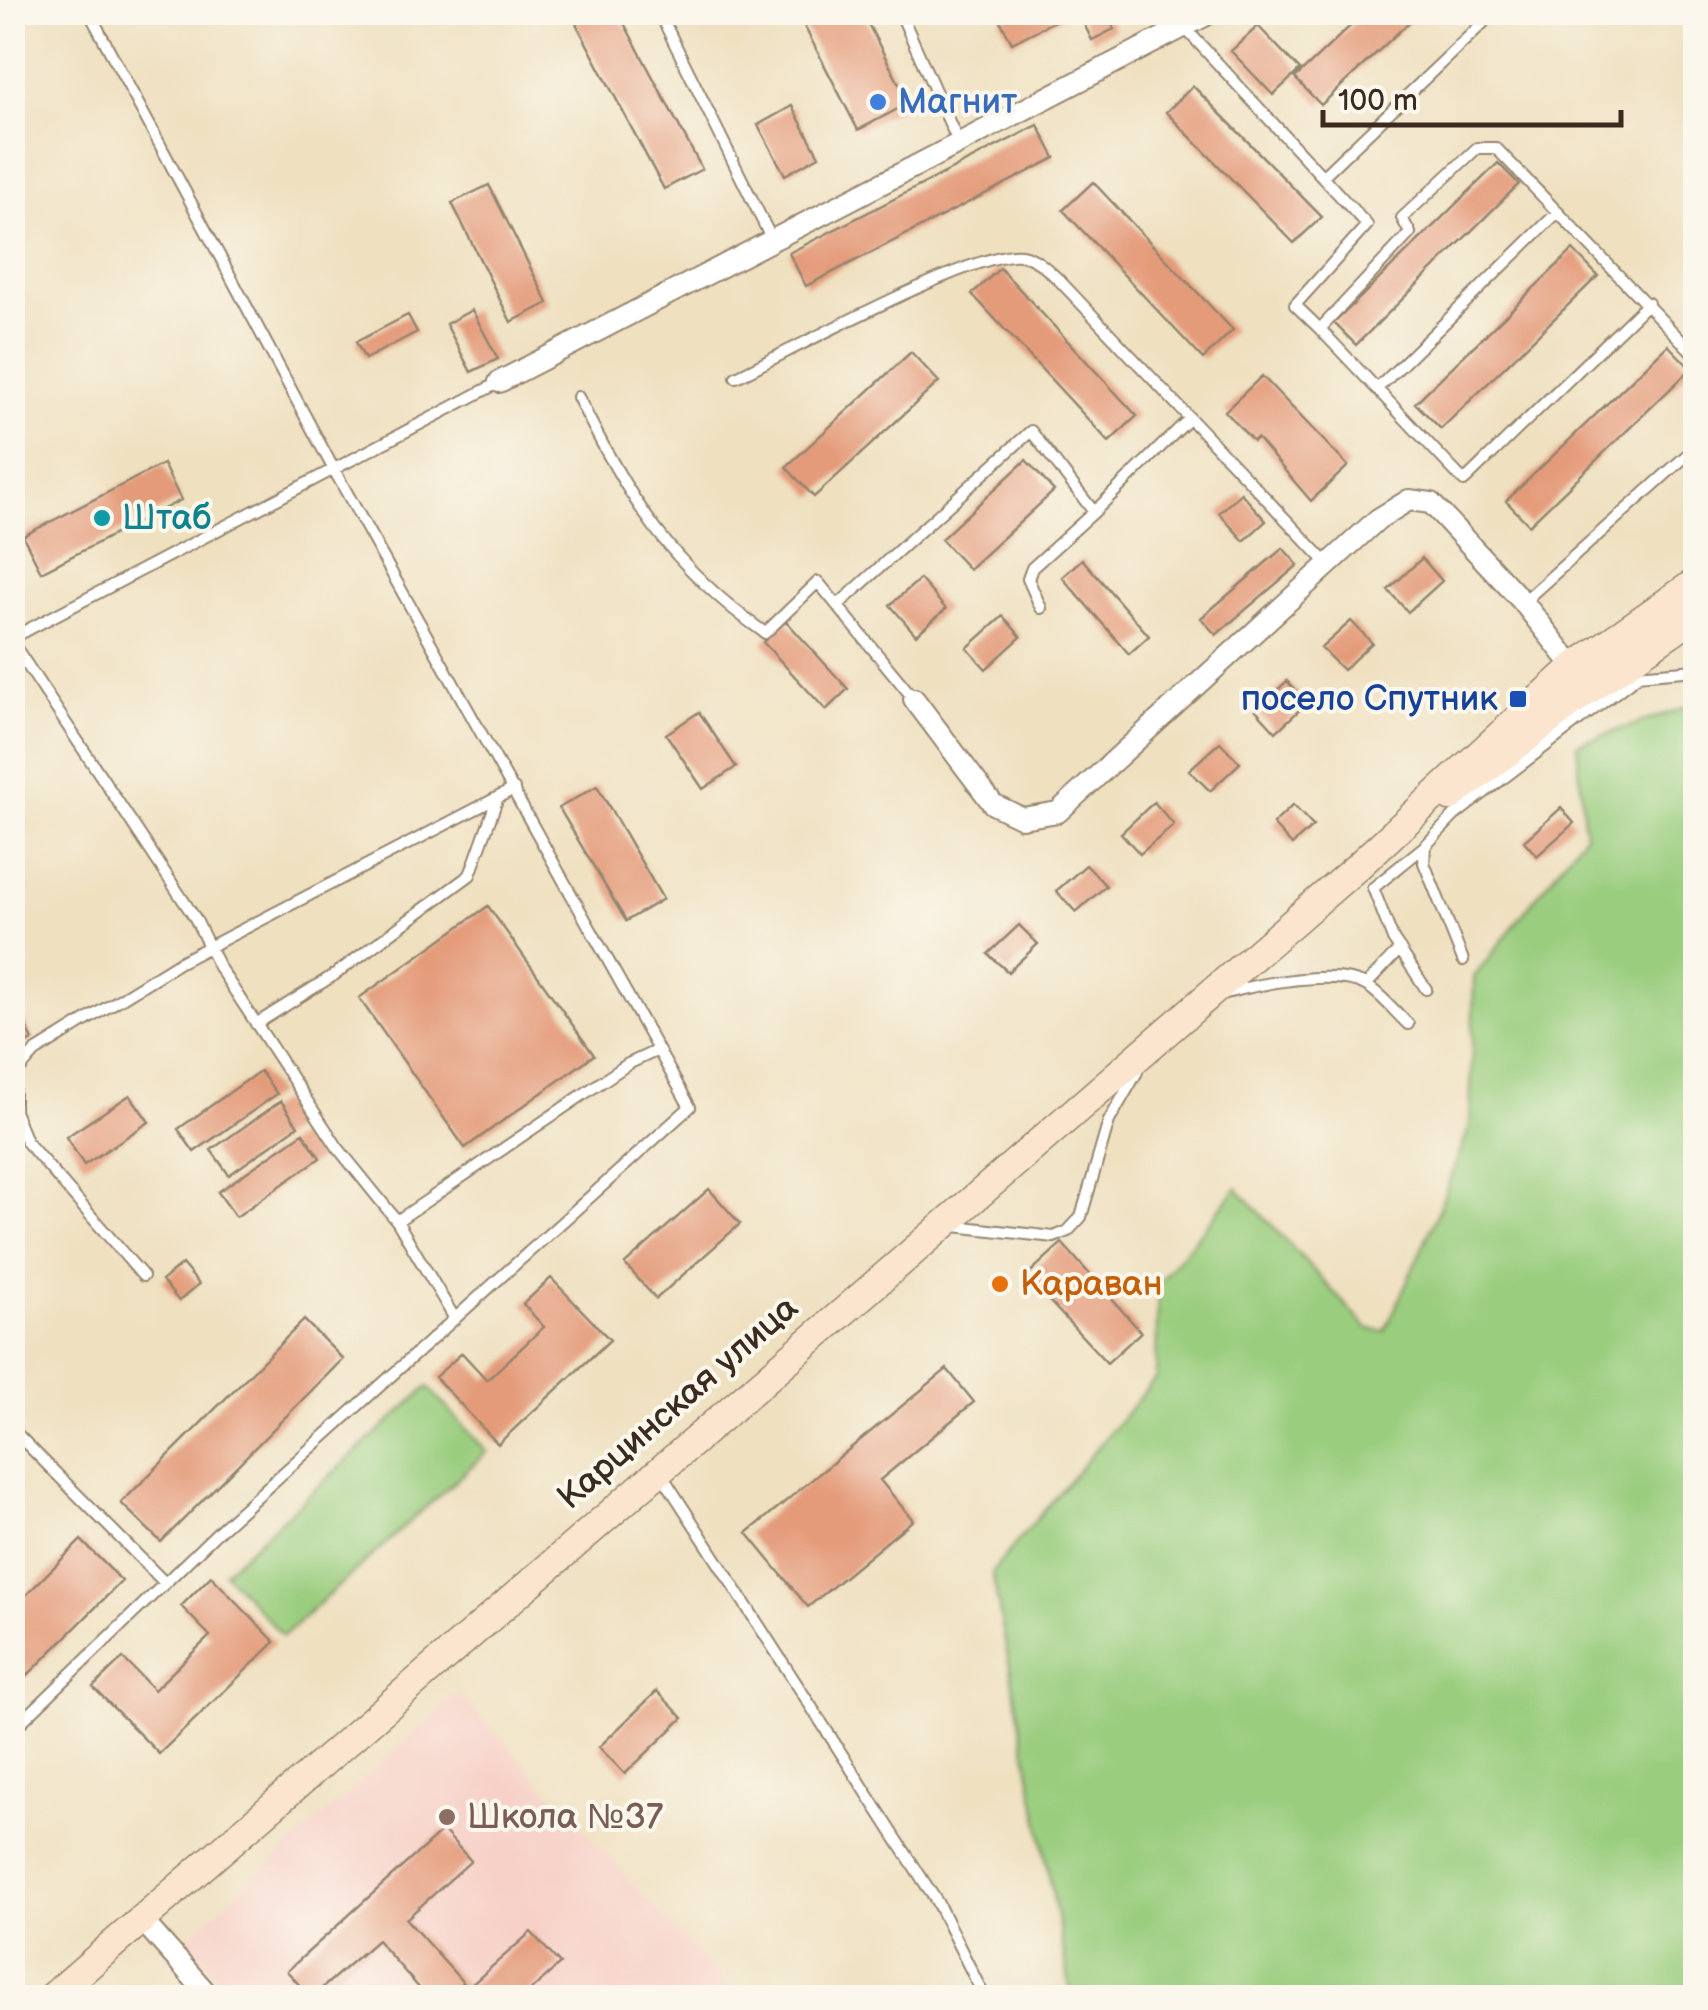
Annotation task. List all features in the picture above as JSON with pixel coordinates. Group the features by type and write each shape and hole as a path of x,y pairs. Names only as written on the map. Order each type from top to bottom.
{"main road":[{"path":"1356,867 1696,582"},
{"path":"1356,867 1486,770 1583,677 1696,615"},
{"name":"Карцинская улица","path":"51,1998 1356,867"}],"street":[{"path":"499,382 1212,12"},
{"path":"914,699 993,804 1022,818 1058,812 1326,562 1396,504 1420,499 1432,504 1523,602 1583,677"},
{"path":"142,1921 211,1998"}],"lane":[{"path":"12,1731 166,1583 690,1106 334,468 89,12"},
{"path":"659,12 772,241"},
{"path":"900,12 960,144"},
{"path":"1323,176 1484,22"},
{"path":"1184,27 1366,225 1294,304 1464,481 1648,303"},
{"path":"1320,328 1410,233 1402,218 1477,148 1496,148 1696,356"},
{"path":"1378,388 1558,212"},
{"path":"736,377 924,285 1002,255 1024,256 1060,280 1326,562"},
{"path":"455,1319 396,1221 338,1148 256,1024 194,918 12,640 499,382"},
{"path":"578,397 625,489 671,553 724,604 765,633 818,582 914,699"},
{"path":"1041,608 1028,579 1032,568 1189,419"},
{"path":"838,605 1031,430 1094,512"},
{"path":"1523,602 1696,447"},
{"path":"1583,677 1696,670"},
{"path":"1426,989 1400,949 1373,888 1425,846 1454,815 1640,674"},
{"path":"143,1276 26,1142 14,1111 14,1076 35,1052 209,947 514,789"},
{"path":"256,1024 334,975 470,875 498,797"},
{"path":"1425,846 1424,863 1463,960"},
{"path":"1366,985 1400,949"},
{"path":"940,1225 1054,1238 1068,1231 1081,1217 1098,1152 1132,1078 1198,1001 1251,986 1338,979 1366,985 1408,1024"},
{"path":"396,1221 628,1064 658,1050"},
{"path":"12,1429 166,1583"},
{"path":"658,1469 937,1902 985,1998"}],"shaded area":[{"name":"Школа №37","path":"459,1693 736,1997 235,1997 184,1941"}],"green space":[{"path":"1695,704 1695,1997 1072,1997 992,1572 1156,1378 1158,1284 1237,1188 1368,1329 1385,1331 1436,1217 1470,1126 1474,977 1585,834 1577,744"},
{"path":"428,1387 487,1452 283,1636 224,1572"}],"building":[{"path":"570,12 618,12 702,169 664,189"},
{"path":"797,12 862,12 909,103 858,130"},
{"path":"1016,12 1072,12 1012,43 1000,20"},
{"path":"1078,12 1106,12 1114,29 1092,40"},
{"path":"1365,12 1420,12 1321,105 1295,78"},
{"path":"1258,26 1300,70 1273,95 1231,51"},
{"path":"1193,86 1322,217 1294,243 1166,112"},
{"path":"792,106 819,156 785,175 758,125"},
{"path":"1038,125 1055,158 806,286 789,253"},
{"path":"1498,163 1519,184 1356,345 1334,323"},
{"path":"1093,182 1233,330 1203,359 1063,210"},
{"path":"489,185 548,303 511,322 452,203"},
{"path":"1573,250 1598,276 1441,429 1415,403"},
{"path":"1000,268 1137,416 1109,442 972,294"},
{"path":"472,310 498,359 471,372 446,324"},
{"path":"408,315 417,332 365,359 356,342"},
{"path":"1668,345 1691,369 1529,525 1506,501"},
{"path":"911,352 939,382 814,497 786,467"},
{"path":"1262,376 1348,466 1311,501 1257,438 1253,441 1225,411"},
{"path":"1026,460 1054,491 969,569 941,539"},
{"name":"Штаб","path":"163,464 181,500 41,572 23,536"},
{"path":"1241,493 1266,521 1244,541 1219,513"},
{"path":"1283,548 1298,565 1216,635 1201,618"},
{"path":"1422,558 1442,581 1408,612 1388,590"},
{"path":"1082,559 1149,636 1129,654 1062,577"},
{"path":"920,579 946,609 916,635 890,605"},
{"path":"1003,616 1021,637 986,669 967,648"},
{"path":"786,621 848,689 826,710 763,642"},
{"path":"1351,621 1372,643 1343,670 1321,648"},
{"path":"1287,681 1307,703 1276,732 1256,710"},
{"path":"699,712 736,767 703,789 666,734"},
{"path":"1220,742 1240,763 1210,791 1189,770"},
{"path":"597,786 663,899 626,921 559,808"},
{"path":"1154,802 1174,825 1140,854 1121,833"},
{"path":"1293,805 1313,826 1292,845 1273,824"},
{"path":"1561,808 1574,823 1537,856 1524,841"},
{"path":"1086,865 1106,886 1076,912 1056,891"},
{"path":"488,906 594,1055 465,1148 359,998"},
{"path":"1019,925 1038,944 1008,972 988,954"},
{"path":"17,1008 33,1040 12,1050 12,1010"},
{"path":"260,1071 277,1094 194,1152 178,1129"},
{"path":"130,1095 149,1122 84,1165 66,1137"},
{"path":"281,1101 298,1126 229,1175 211,1150"},
{"path":"303,1133 320,1158 236,1217 218,1192"},
{"path":"709,1189 740,1224 656,1299 625,1264"},
{"path":"1062,1243 1141,1332 1107,1363 1026,1276"},
{"path":"182,1264 199,1284 179,1301 162,1281"},
{"path":"551,1278 610,1340 498,1444 435,1377 462,1353 487,1380 544,1327 523,1304"},
{"path":"304,1320 343,1359 161,1542 121,1503"},
{"path":"947,1369 974,1402 880,1480 913,1520 808,1607 747,1533"},
{"path":"81,1540 122,1581 12,1691 12,1609"},
{"path":"211,1576 275,1642 159,1754 93,1687 123,1658 154,1690 210,1636 181,1606"},
{"path":"657,1691 683,1718 625,1774 599,1747"},
{"path":"443,1830 471,1861 406,1919 468,1988 531,1932 560,1964 522,1998 428,1998 377,1940 311,1998 287,1971"}],"place":[{"name":"Магнит","path":"878,102"},
{"name":"Штаб","path":"102,518"},
{"name":"посело Спутник","path":"1518,699"},
{"name":"Караван","path":"1000,1284"},
{"name":"Школа №37","path":"447,1817"}]}
